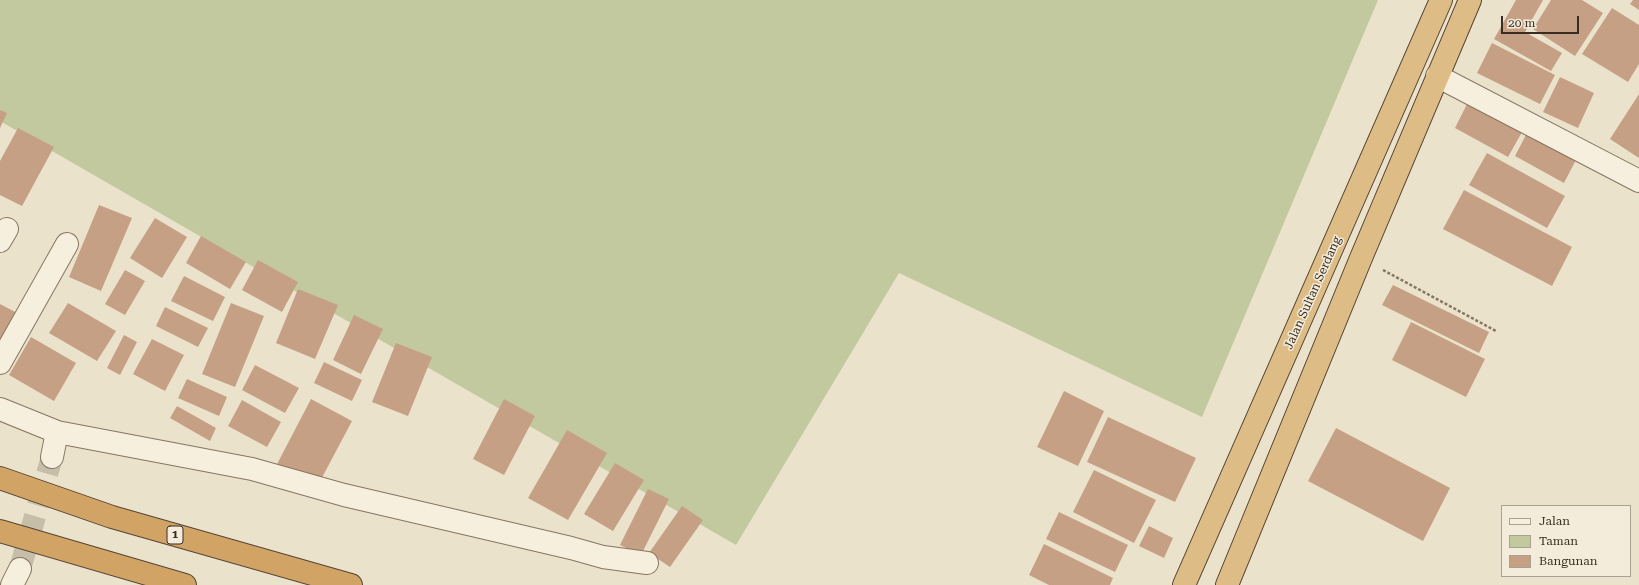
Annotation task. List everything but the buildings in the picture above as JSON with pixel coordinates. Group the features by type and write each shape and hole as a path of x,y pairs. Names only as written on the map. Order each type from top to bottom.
{"highway":[{"name":"Jalan Sultan Serdang","path":"1184,585 1264,407 1441,0"},
{"path":"1227,585 1361,258 1470,0"},
{"path":"1264,407 1294,421"},
{"name":"1","path":"0,478 112,517 351,585"},
{"path":"0,531 186,585"}],"street":[{"path":"1437,76 1639,182"},
{"path":"0,363 67,244"},
{"path":"0,408 57,432 252,469 344,495 571,548 603,557 647,563"},
{"path":"52,457 57,432"}],"path":[{"path":"1361,258 1496,331"}],"green space":[{"path":"0,0 1378,0 1202,417 899,273 736,545 0,121"}],"tunnel":[{"path":"20,569 52,457"}]}
